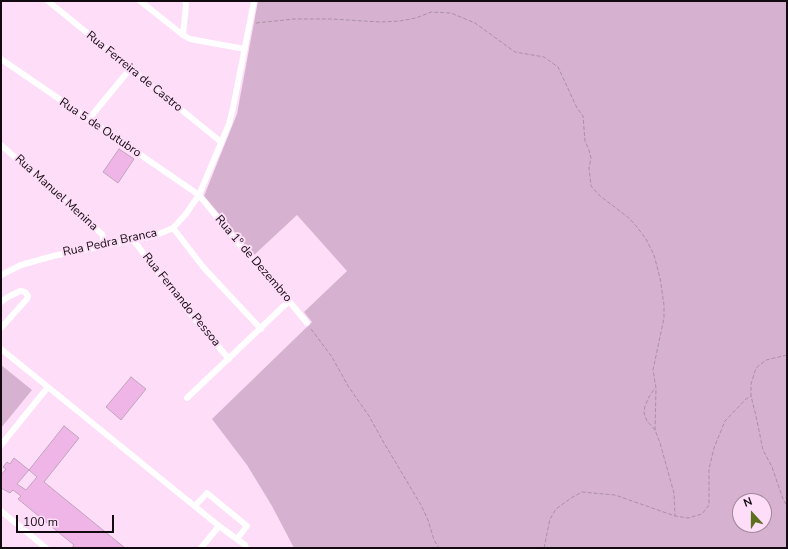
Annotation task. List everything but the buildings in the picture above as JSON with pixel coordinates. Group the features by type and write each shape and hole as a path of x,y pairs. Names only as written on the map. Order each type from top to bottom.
{"street":[{"name":"Rua Ferreira de Castro","path":"48,1 221,142"},
{"path":"140,1 183,36 190,39 245,49"},
{"path":"183,36 186,5 185,1"},
{"name":"Rua Pedra Branca","path":"1,275 21,265 53,256 134,241 154,236 173,228 185,215 199,195 229,124 254,1"},
{"name":"Rua 5 de Outubro","path":"1,59 199,195"},
{"path":"88,120 130,69"},
{"name":"Rua Manuel Menina","path":"1,145 102,234 105,246"},
{"name":"Rua 1º de Dezembro","path":"199,195 238,244 307,323"},
{"path":"173,228 204,268 261,329"},
{"name":"Rua Fernando Pessoa","path":"134,241 182,304 229,359"},
{"path":"1,302 20,291 25,292 28,296 28,299 1,328"},
{"path":"187,398 289,301"},
{"path":"1,349 237,539 246,548"},
{"path":"1,445 48,387"},
{"path":"196,506 207,493 247,526 237,539"},
{"path":"1,511 46,548"},
{"path":"201,548 219,526"}],"path":[{"path":"250,23 294,19 331,19 381,22 416,18 430,12 451,13 475,23 515,52 544,57 558,66 577,108 583,116 585,141 591,158 589,168 590,186 600,196 629,218 646,239 654,255 660,278 664,305 664,318 653,370 656,388 655,430"},
{"path":"307,323 332,357 348,386 369,416 421,505 428,520 434,540 439,548"},
{"path":"787,355 766,360 756,368 751,384 751,396 763,450 772,467 783,499 787,506"},
{"path":"656,388 649,397 644,413 647,421 655,430 660,443 674,493 674,516"},
{"path":"544,548 550,519 556,509 582,492 615,495 674,516 688,518 702,514 709,506 709,469 714,448 725,421 746,399 751,396"}],"shaded area":[{"path":"258,1 787,1 787,548 294,548 272,506 247,465 212,419 312,322 304,312 347,271 297,215 254,255 204,196 237,114"},
{"path":"1,365 32,390 1,428"}]}
